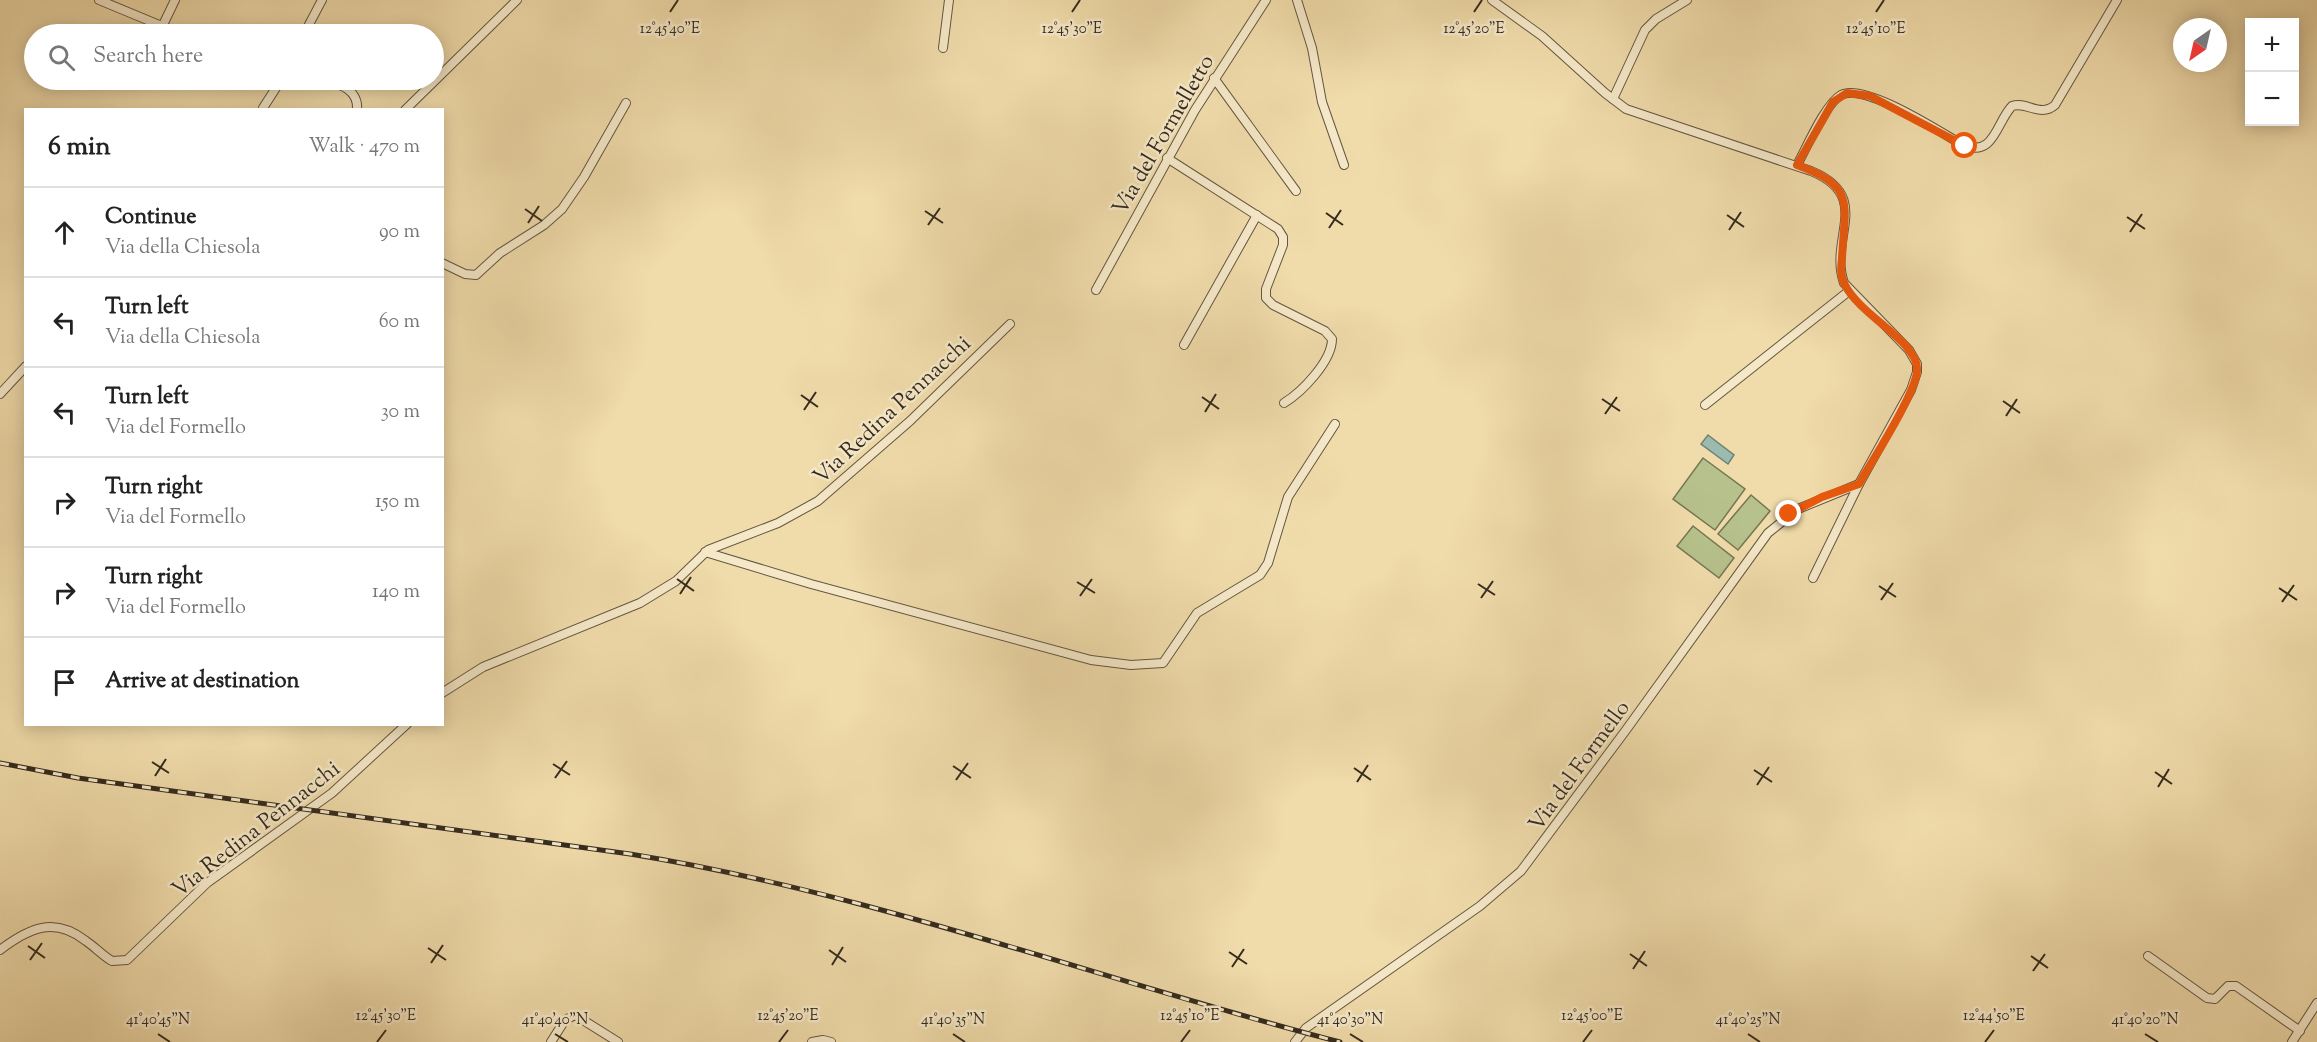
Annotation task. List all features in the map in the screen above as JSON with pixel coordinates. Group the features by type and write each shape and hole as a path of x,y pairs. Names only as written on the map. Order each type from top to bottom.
{"street":[{"path":"99,0 155,24"},
{"path":"163,24 175,0"},
{"path":"309,24 322,0"},
{"path":"444,72 517,0"},
{"path":"943,48 949,0"},
{"name":"Via del Formelletto","path":"1095,290 1167,158 1214,78 1266,0"},
{"path":"1298,0 1312,48 1324,108 1344,165"},
{"path":"1492,0 1542,36 1613,99 1645,117 1797,165 1829,179 1842,194 1845,213 1841,271 1848,291 1903,343 1914,356 1917,368 1911,390 1859,484 1813,578"},
{"path":"1613,99 1645,30 1656,19 1687,0"},
{"path":"1797,165 1833,102 1847,93 1870,96 1965,146 1983,147 1993,138 2012,106 2044,110 2055,105 2117,0"},
{"path":"1214,78 1296,191"},
{"path":"262,108 274,90"},
{"path":"349,90 357,100 357,108"},
{"path":"407,108 425,90"},
{"path":"444,264 465,274 476,275 500,253 549,222 581,183 626,104"},
{"path":"1167,158 1278,229 1283,240 1266,289 1268,300 1324,331 1332,339 1331,347 1311,381 1302,391 1284,403"},
{"path":"1184,345 1257,215"},
{"path":"1705,405 1848,291"},
{"name":"Via Redina Pennacchi","path":"444,692 483,667 646,601 680,577 705,552 783,521 828,494 902,428 1010,324"},
{"path":"0,394 24,368"},
{"path":"705,552 810,584 1091,660 1117,664 1158,665 1169,657 1197,613 1263,572 1288,497 1335,424"},
{"name":"Via del Formello","path":"1295,1042 1306,1028 1480,906 1521,871 1598,769 1768,533 1798,508 1859,484"},
{"name":"Via Redina Pennacchi","path":"0,950 34,928 54,926 80,936 112,961 127,960 211,880 332,793 404,726"},
{"path":"2148,956 2207,998 2215,999 2228,986 2236,986 2300,1031"},
{"path":"2292,1042 2317,1003"},
{"path":"551,1042 565,1020 572,1015 585,1019 618,1042"},
{"path":"812,1042 823,1040 831,1042"}],"green space":[{"path":"1703,458 1745,489 1715,530 1673,499"},
{"path":"1751,495 1770,511 1738,550 1718,534"},
{"path":"1693,526 1734,558 1719,578 1677,546"}],"shaded area":[{"path":"1708,435 1734,455 1728,464 1701,444"}],"railway":[{"path":"0,763 78,778 630,854 720,871 810,891 899,915 1340,1042"}],"route":[{"path":"1789,514 1822,497 1859,484 1917,375 1914,356 1851,293 1844,283 1841,268 1845,206 1839,188 1826,177 1797,165 1833,102 1847,93 1856,92 1870,96 1965,146"}]}
